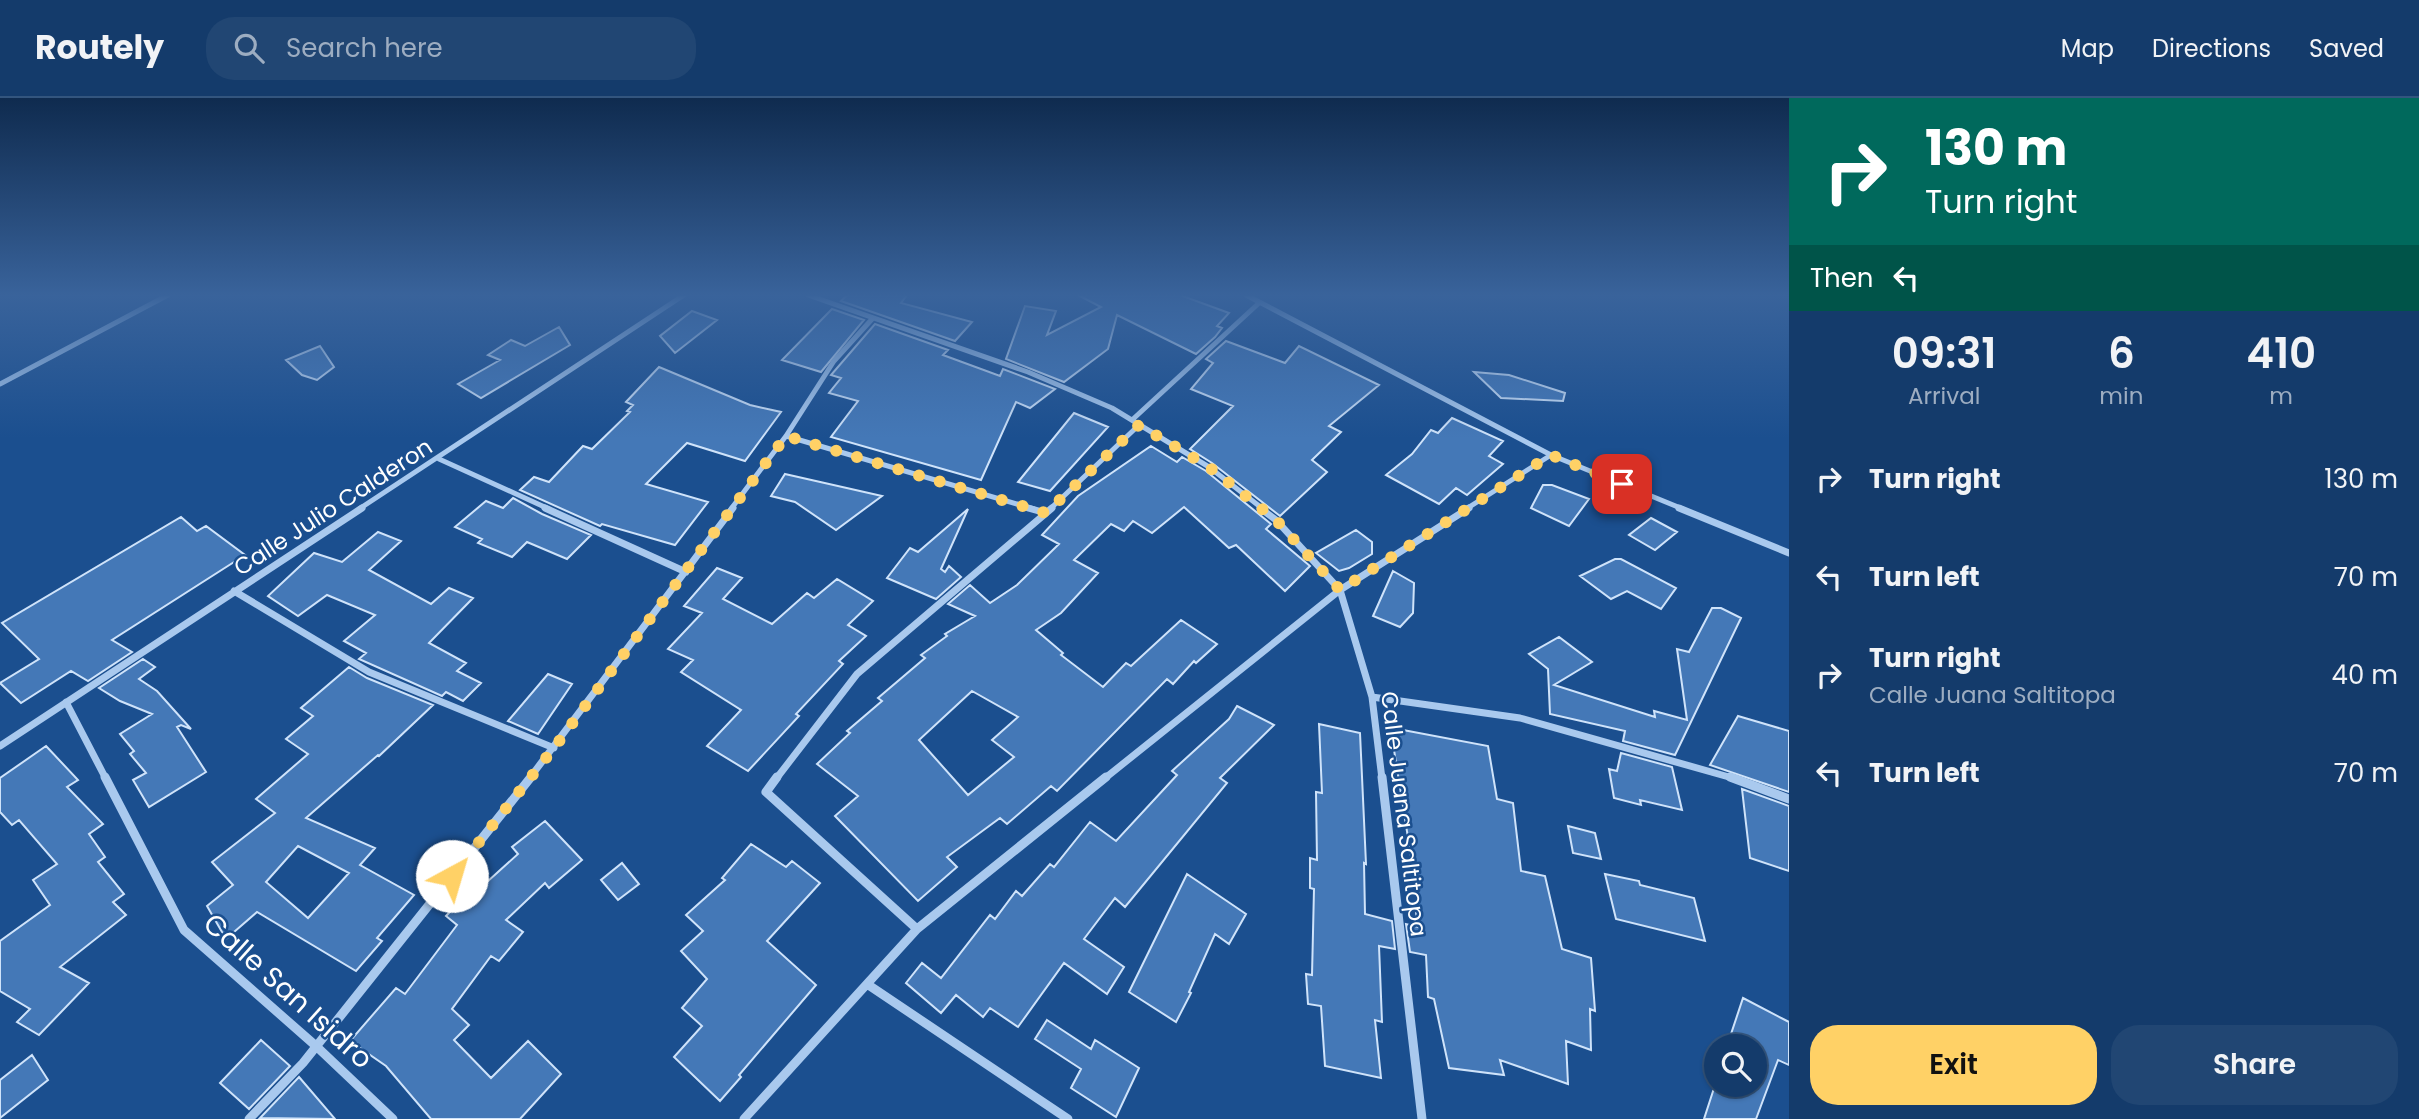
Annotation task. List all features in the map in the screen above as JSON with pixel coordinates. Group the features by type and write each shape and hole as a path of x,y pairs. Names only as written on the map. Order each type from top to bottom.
{"street":[{"path":"0,383 77,343"},
{"name":"Calle Julio Calderon","path":"0,746 613,343"},
{"path":"249,1119 316,1046 554,748 786,436 834,361 851,343"},
{"name":"Calle Juana Saltitopa","path":"944,343 1028,372 1112,408 1209,467 1276,520 1340,590 1372,697 1422,1119"},
{"path":"917,929 766,792 857,674 1046,513 1218,343"},
{"path":"1335,343 1551,455 1789,553"},
{"path":"786,436 1046,513"},
{"path":"744,1119 917,929 1340,590 1551,455"},
{"path":"439,459 686,572"},
{"path":"234,592 369,672 554,748"},
{"path":"1372,697 1520,718 1736,779 1789,799"},
{"name":"Calle San Isidro","path":"66,702 184,929 316,1046 393,1119"},
{"path":"867,984 1068,1119"}],"building":[{"path":"507,343 525,346 531,343 569,343 570,345 481,398 458,384 500,360 488,355"},
{"path":"666,343 688,343 675,353"},
{"path":"799,343 845,343 821,372 782,360"},
{"path":"859,343 927,343 948,350 943,355 1000,376 1003,369 1055,389 1030,408 1016,402 981,480 831,437 858,401 829,393 841,378 831,375"},
{"path":"1012,343 1110,343 1108,349 1064,382 1006,359"},
{"path":"1173,343 1209,343 1196,354"},
{"path":"1224,343 1230,343 1285,363 1299,346 1379,385 1329,426 1341,432 1312,460 1327,472 1280,516 1190,449 1233,406 1191,389 1213,363 1206,359"},
{"path":"320,346 334,367 317,380 302,375 286,360"},
{"path":"659,367 750,405 781,412 745,461 687,443 646,484 708,502 675,545 602,524 600,526 520,490 534,477 549,482 583,446 592,449 630,412 627,411 633,405 626,402"},
{"path":"1474,372 1509,375 1565,393 1563,401 1501,398"},
{"path":"1074,413 1108,427 1050,491 1018,482"},
{"path":"1452,418 1503,441 1489,456 1503,464 1467,495 1456,488 1439,504 1386,475 1412,454 1431,430 1438,433"},
{"path":"1151,446 1177,462 1182,457 1206,471 1271,524 1266,529 1310,566 1285,591 1236,545 1229,548 1184,507 1152,533 1133,521 1124,531 1111,524 1074,560 1098,573 1061,613 1036,630 1063,653 1061,655 1103,687 1126,663 1131,666 1181,620 1217,644 1196,663 1194,661 1173,684 1167,679 1057,791 1051,786 1007,824 1000,818 947,857 957,867 918,901 835,816 858,796 817,764 850,733 847,731 882,701 878,698 925,658 921,655 947,636 945,634 975,616 948,604 970,585 990,603 1017,585 1059,544 1042,535 1078,496","holes":["972,691 1018,717 992,740 1014,757 968,795 919,740"]},
{"path":"785,474 882,496 836,530 795,502 771,496"},
{"path":"1543,485 1552,485 1589,499 1569,526 1531,508"},
{"path":"513,498 591,535 567,559 527,542 512,557 478,543 482,539 455,527 486,501 503,508"},
{"path":"968,509 941,569 945,572 949,566 961,577 936,599 887,578 910,548 918,552"},
{"path":"181,517 197,531 206,526 245,555 112,640 132,652 88,681 71,671 21,703 0,683 39,659 2,623"},
{"path":"1651,518 1677,532 1655,550 1629,535"},
{"path":"1356,530 1372,542 1372,554 1349,568 1339,571 1316,553"},
{"path":"378,532 401,541 369,570 431,604 449,588 473,598 429,643 466,663 457,671 481,683 463,701 446,692 442,696 359,659 366,653 344,641 375,615 327,595 298,616 268,596 314,553 342,562"},
{"path":"1615,559 1621,559 1676,588 1661,609 1627,591 1611,599 1580,576"},
{"path":"717,568 742,578 723,599 772,624 807,593 814,598 837,579 873,601 848,625 866,636 839,661 843,664 748,771 707,746 741,710 681,672 693,660 668,649 702,613 684,606"},
{"path":"1393,571 1414,583 1413,613 1400,627 1373,616"},
{"path":"1712,608 1721,608 1741,618 1675,755 1623,741 1625,731 1550,714 1548,669 1529,654 1559,637 1592,662 1554,685 1655,717 1654,711 1687,720 1677,649 1689,652"},
{"path":"143,659 155,667 139,679 157,691 191,729 181,725 177,727 206,772 149,807 133,780 146,773 130,754 134,751 120,734 152,714 120,701 99,688"},
{"path":"349,667 367,678 433,705 379,756 306,818 375,848 360,865 414,895 377,938 382,941 356,971 257,912 226,939 207,906 233,885 212,862 275,813 256,799 308,754 286,739 313,716 301,708","holes":["298,846 349,873 308,918 266,882"]},
{"path":"548,674 572,684 538,734 508,721"},
{"path":"1237,706 1274,725 1220,778 1227,783 1125,907 1115,898 1084,939 1124,967 1107,994 1064,963 1018,1027 990,1008 983,1017 956,995 941,1013 906,983 922,963 941,978 990,915 995,919 1016,891 1022,896 1050,864 1054,867 1090,822 1116,841 1177,775 1172,771 1229,719"},
{"path":"1738,716 1789,731 1789,792 1710,765"},
{"path":"1319,724 1360,733 1366,864 1364,863 1365,914 1392,921 1395,949 1379,946 1382,1022 1375,1020 1381,1078 1325,1066 1321,1006 1308,1004 1306,974 1312,975 1314,889 1310,888 1310,858 1317,860 1316,792 1322,793"},
{"path":"1403,730 1488,746 1497,799 1513,803 1521,871 1545,876 1562,949 1591,958 1595,1011 1590,1009 1591,1050 1566,1041 1568,1084 1500,1060 1504,1075 1449,1068 1434,999 1428,997 1426,955 1410,952 1406,924 1418,927 1416,912 1420,913 1391,731 1403,734"},
{"path":"46,746 78,780 67,787 103,824 89,834 105,857 98,862 124,894 113,902 126,915 60,967 89,983 39,1035 17,1022 30,1009 0,991 0,941 50,905 33,880 57,864 19,820 12,825 0,812 0,778"},
{"path":"1621,753 1672,767 1682,810 1640,800 1641,805 1614,798 1609,769 1617,771"},
{"path":"1742,789 1789,806 1789,871 1750,858"},
{"path":"545,821 582,860 549,888 545,883 506,920 523,932 499,961 491,956 452,1009 469,1025 454,1040 491,1078 528,1041 561,1074 520,1119 431,1119 386,1066 350,1041 396,988 405,994 457,925 446,916 472,888 477,891 518,854 512,847"},
{"path":"1568,826 1595,833 1601,859 1573,853"},
{"path":"751,844 786,867 792,861 820,883 767,941 816,985 720,1101 674,1057 702,1026 682,1008 707,979 681,951 703,931 686,915 725,880 722,878"},
{"path":"622,863 639,884 618,900 601,880"},
{"path":"1187,874 1246,914 1229,944 1215,934 1176,1022 1129,992"},
{"path":"1605,874 1694,898 1705,941 1616,919"},
{"path":"1743,998 1789,1022 1789,1065 1778,1060 1767,1090 1767,1034 1731,1034"},
{"path":"1047,1020 1091,1049 1095,1040 1139,1068 1116,1117 1071,1088 1081,1069 1035,1039"},
{"path":"261,1040 290,1066 249,1109 220,1083"},
{"path":"32,1055 48,1080 0,1118 0,1080"},
{"path":"299,1077 335,1119 260,1118"},
{"path":"1711,1097 1764,1097 1756,1119 1704,1119"}],"route":[{"path":"452,876 554,748 786,436 1046,513 1139,425 1209,467 1276,520 1340,590 1551,455 1622,484"}]}
